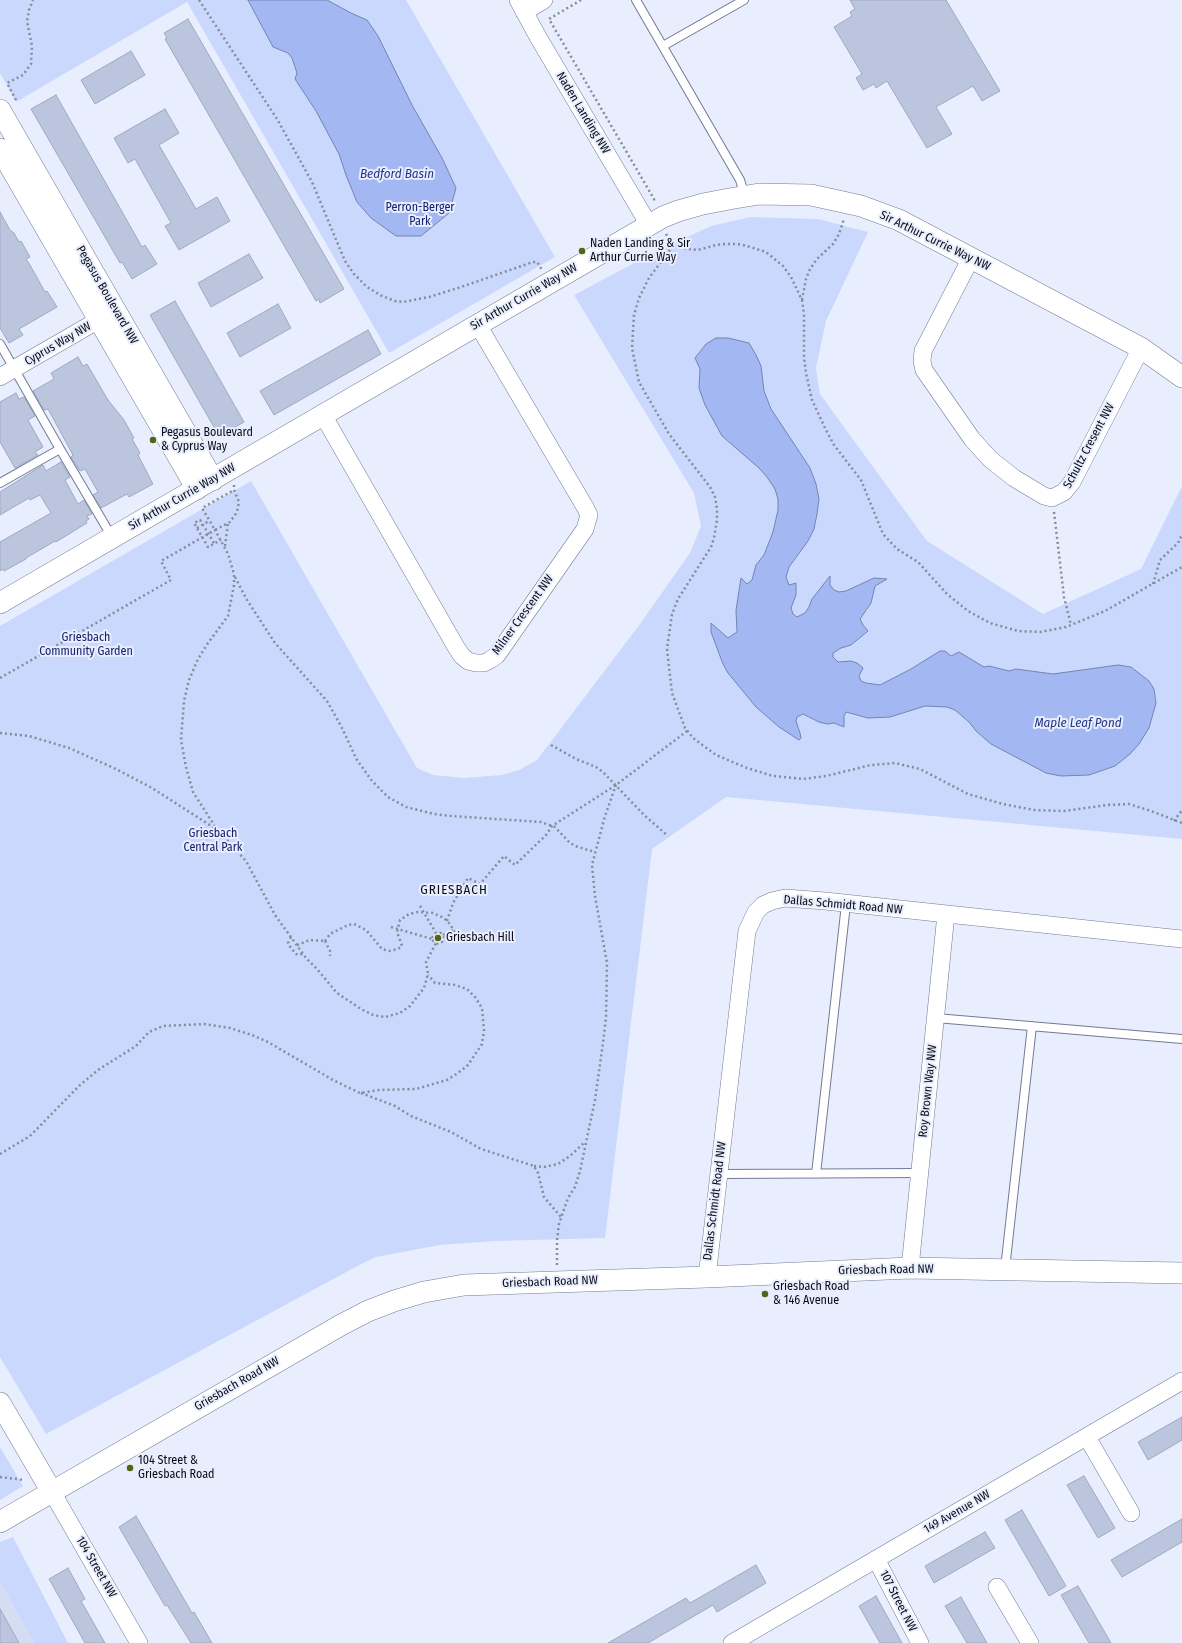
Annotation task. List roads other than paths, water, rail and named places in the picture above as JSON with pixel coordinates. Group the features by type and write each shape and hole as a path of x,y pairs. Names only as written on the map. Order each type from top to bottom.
{"street":[{"path":"521,6 544,0"},
{"name":"Naden Landing NW","path":"521,6 656,228"},
{"name":"Pegasus Boulevard NW","path":"0,110 7,153 107,315 205,484"},
{"name":"Sir Arthur Currie Way NW","path":"0,603 549,283 656,228 678,211 703,204 759,194 811,195 861,206 899,220 1141,348 1182,377"},
{"name":"Schultz Cresent NW","path":"971,258 923,351 922,361 924,370 972,439 990,459 1014,478 1044,496 1052,498 1064,492 1072,482 1141,348"},
{"name":"Cyprus Way NW","path":"0,377 107,315"},
{"name":"Milner Crescent NW","path":"322,416 456,647 468,661 484,663 490,660 496,655 585,529 589,515 478,325"},
{"name":"Dallas Schmidt Road NW","path":"707,1277 746,931 756,912 763,905 785,898 1182,939"},
{"name":"Roy Brown Way NW","path":"910,1268 946,914"},
{"name":"Griesbach Road NW","path":"0,1522 341,1324 394,1300 424,1292 464,1285 707,1277 910,1268 1182,1273"},
{"name":"Griesbach Road NW","path":"1160,1273 1182,1279"},
{"name":"149 Avenue NW","path":"732,1643 1182,1381"},
{"path":"0,1403 52,1492"},
{"path":"1087,1437 1131,1513"},
{"name":"104 Street NW","path":"52,1492 139,1643"},
{"name":"107 Street NW","path":"876,1559 920,1643"},
{"path":"997,1587 1030,1643"}],"lane":[{"path":"636,0 740,180 745,196"},
{"path":"663,46 744,0"},
{"path":"0,344 113,538"},
{"path":"0,483 60,449"},
{"path":"816,1174 846,904"},
{"path":"936,1018 1182,1040"},
{"path":"1005,1270 1032,1026"},
{"path":"718,1174 920,1172"}],"water":[{"name":"Bedford Basin","path":"248,0 327,0 367,20 378,36 412,105 442,158 456,188 449,213 421,236 396,236 371,218 357,202 339,154 316,111 295,79 297,73 292,58 288,53 273,47"},
{"name":"Maple Leaf Pond","path":"716,338 728,338 749,343 761,366 764,391 771,409 810,468 816,484 819,499 814,529 808,541 789,567 786,577 789,585 796,583 796,595 791,608 793,614 797,617 805,613 812,599 830,576 830,585 834,590 839,592 846,591 874,578 887,579 875,586 871,603 860,619 868,631 851,645 841,648 833,653 833,657 838,662 851,661 857,663 863,668 859,676 861,681 880,685 911,669 940,651 945,651 951,656 959,652 984,667 989,666 1009,671 1016,669 1053,674 1118,665 1131,667 1149,681 1154,689 1156,703 1149,728 1139,744 1130,754 1115,766 1089,775 1061,776 1046,773 991,744 955,710 947,707 925,706 890,717 868,718 846,712 844,716 844,727 834,723 827,724 819,722 803,714 797,717 796,721 801,738 799,740 779,727 756,707 728,673 723,664 711,632 711,623 728,638 737,632 736,610 741,578 747,584 752,580 756,565 764,555 773,532 778,510 778,499 775,489 759,468 722,436 705,405 699,388 700,369 695,358 706,344"}],"place":[{"name":"Naden Landing & Sir Arthur Currie Way","path":"582,251"},
{"name":"Pegasus Boulevard & Cyprus Way","path":"153,440"},
{"name":"Griesbach Hill","path":"438,938"},
{"name":"Griesbach Road & 146 Avenue","path":"765,1294"},
{"name":"104 Street & Griesbach Road","path":"130,1468"}],"district":[{"name":"GRIESBACH","path":"454,890"}],"park label":[{"name":"Perron-Berger Park","path":"420,215"},
{"name":"Griesbach Community Garden","path":"86,645"},
{"name":"Griesbach Central Park","path":"213,841"}]}
